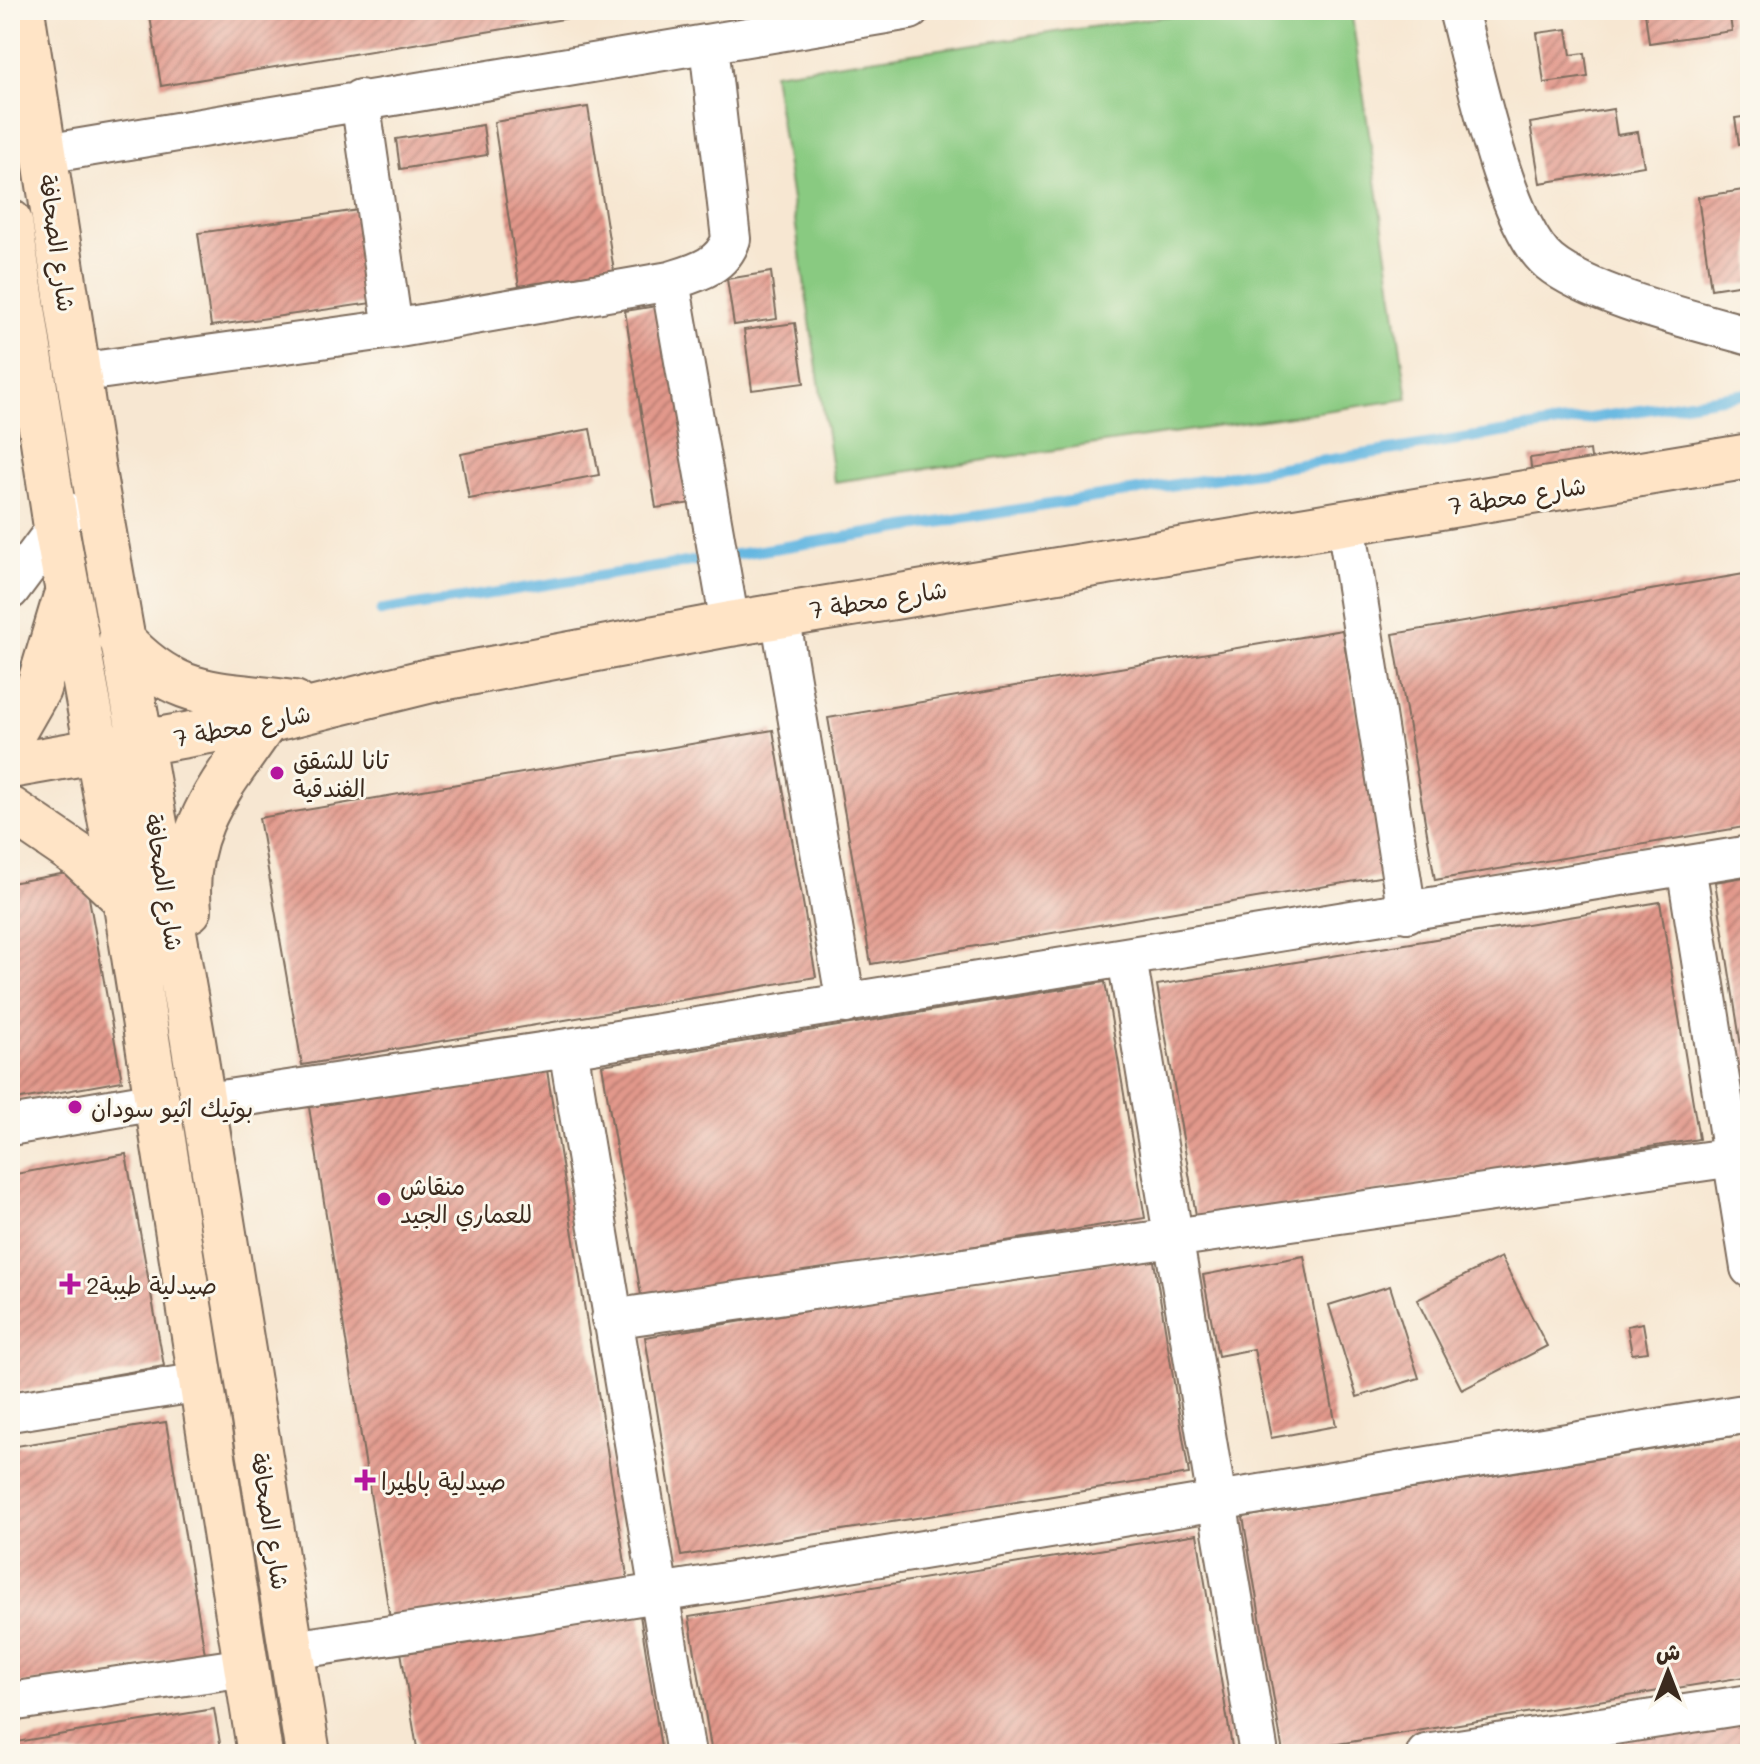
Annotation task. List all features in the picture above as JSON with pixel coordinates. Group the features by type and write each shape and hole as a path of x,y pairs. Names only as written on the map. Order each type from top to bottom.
{"main road":[{"name":"شارع الصحافة","path":"22,10 77,373 192,1035 308,1754"},
{"name":"شارع الصحافة","path":"10,222 56,527 125,899 260,1754"},
{"name":"شارع محطة 7","path":"10,766 99,753 266,721 336,707 432,680 780,615 1750,456"},
{"path":"10,738 44,673 68,589"},
{"path":"121,639 144,664 179,686 227,695 336,707"},
{"path":"192,1035 198,988 188,898 188,858 208,809 266,721"},
{"path":"10,809 79,856 125,899"}],"street":[{"path":"45,154 360,99 709,45 772,21 910,10"},
{"path":"1458,10 1507,184 1527,232 1548,261 1580,281 1678,316 1750,336"},
{"path":"77,373 393,329 670,281 716,263 727,253 731,239 709,45"},
{"path":"360,99 393,329"},
{"path":"670,281 730,624"},
{"path":"10,590 94,476"},
{"path":"1346,523 1407,913"},
{"path":"780,615 846,1004"},
{"path":"201,1103 846,1004 1750,855"},
{"path":"1686,866 1750,1268"},
{"path":"1127,958 1259,1754"},
{"path":"568,1048 686,1754"},
{"path":"10,1126 157,1101"},
{"path":"611,1319 1734,1157"},
{"path":"10,1412 202,1382"},
{"path":"292,1650 658,1595 1218,1499 1750,1413"},
{"path":"10,1702 246,1667"},
{"path":"1426,1754 1750,1704"}],"green space":[{"path":"1209,10 1351,10 1408,399 834,482 773,73"}],"building":[{"path":"149,10 606,10 606,12 161,86"},
{"path":"1729,10 1732,31 1649,43 1645,13"},
{"path":"1567,29 1571,55 1585,53 1588,77 1544,83 1537,33"},
{"path":"588,107 614,271 519,286 494,122"},
{"path":"1613,109 1617,135 1638,132 1644,166 1540,183 1530,123"},
{"path":"1750,116 1750,142 1739,144 1735,118"},
{"path":"483,125 487,155 400,169 396,139"},
{"path":"1750,189 1750,283 1711,289 1698,197"},
{"path":"359,210 372,303 211,326 198,233"},
{"path":"771,272 777,319 734,325 727,279"},
{"path":"669,304 700,502 656,508 625,311"},
{"path":"795,323 804,383 752,390 744,330"},
{"path":"590,429 599,475 469,499 461,454"},
{"path":"1590,450 1592,466 1532,475 1530,458"},
{"path":"1750,573 1750,826 1435,880 1393,634"},
{"path":"1342,630 1385,876 871,964 828,718"},
{"path":"773,730 816,977 302,1065 259,818"},
{"path":"84,870 122,1081 10,1101 10,883"},
{"path":"1750,876 1750,1090 1748,1090 1715,882"},
{"path":"1660,902 1699,1139 1197,1221 1157,985"},
{"path":"1105,982 1145,1218 642,1301 602,1065"},
{"path":"547,1070 628,1582 390,1619 309,1107"},
{"path":"126,1154 164,1366 10,1393 10,1175"},
{"path":"1153,1255 1189,1474 681,1556 645,1337"},
{"path":"1304,1256 1336,1426 1271,1438 1254,1349 1218,1356 1203,1275"},
{"path":"1501,1257 1547,1346 1462,1390 1417,1300"},
{"path":"1390,1286 1419,1378 1357,1397 1329,1305"},
{"path":"1643,1323 1648,1352 1632,1354 1627,1326"},
{"path":"166,1422 205,1654 10,1686 10,1447"},
{"path":"1746,1434 1750,1458 1750,1676 1283,1753 1243,1517"},
{"path":"1197,1534 1233,1753 712,1754 689,1617"},
{"path":"640,1615 662,1754 418,1754 401,1652"},
{"path":"214,1709 222,1754 10,1754 10,1743"},
{"path":"1750,1717 1750,1754 1538,1754"}],"waterway":[{"path":"381,611 1750,393"},
{"path":"10,670 33,667"}],"place":[{"name":"تانا للشقق الفندقية","path":"277,773"},
{"name":"بوتيك اثيو سودان","path":"75,1107"},
{"name":"منقاش للعماري الجيد","path":"384,1199"},
{"name":"صيدلية طيبة2","path":"70,1284"},
{"name":"صيدلية بالميرا","path":"365,1480"}]}
